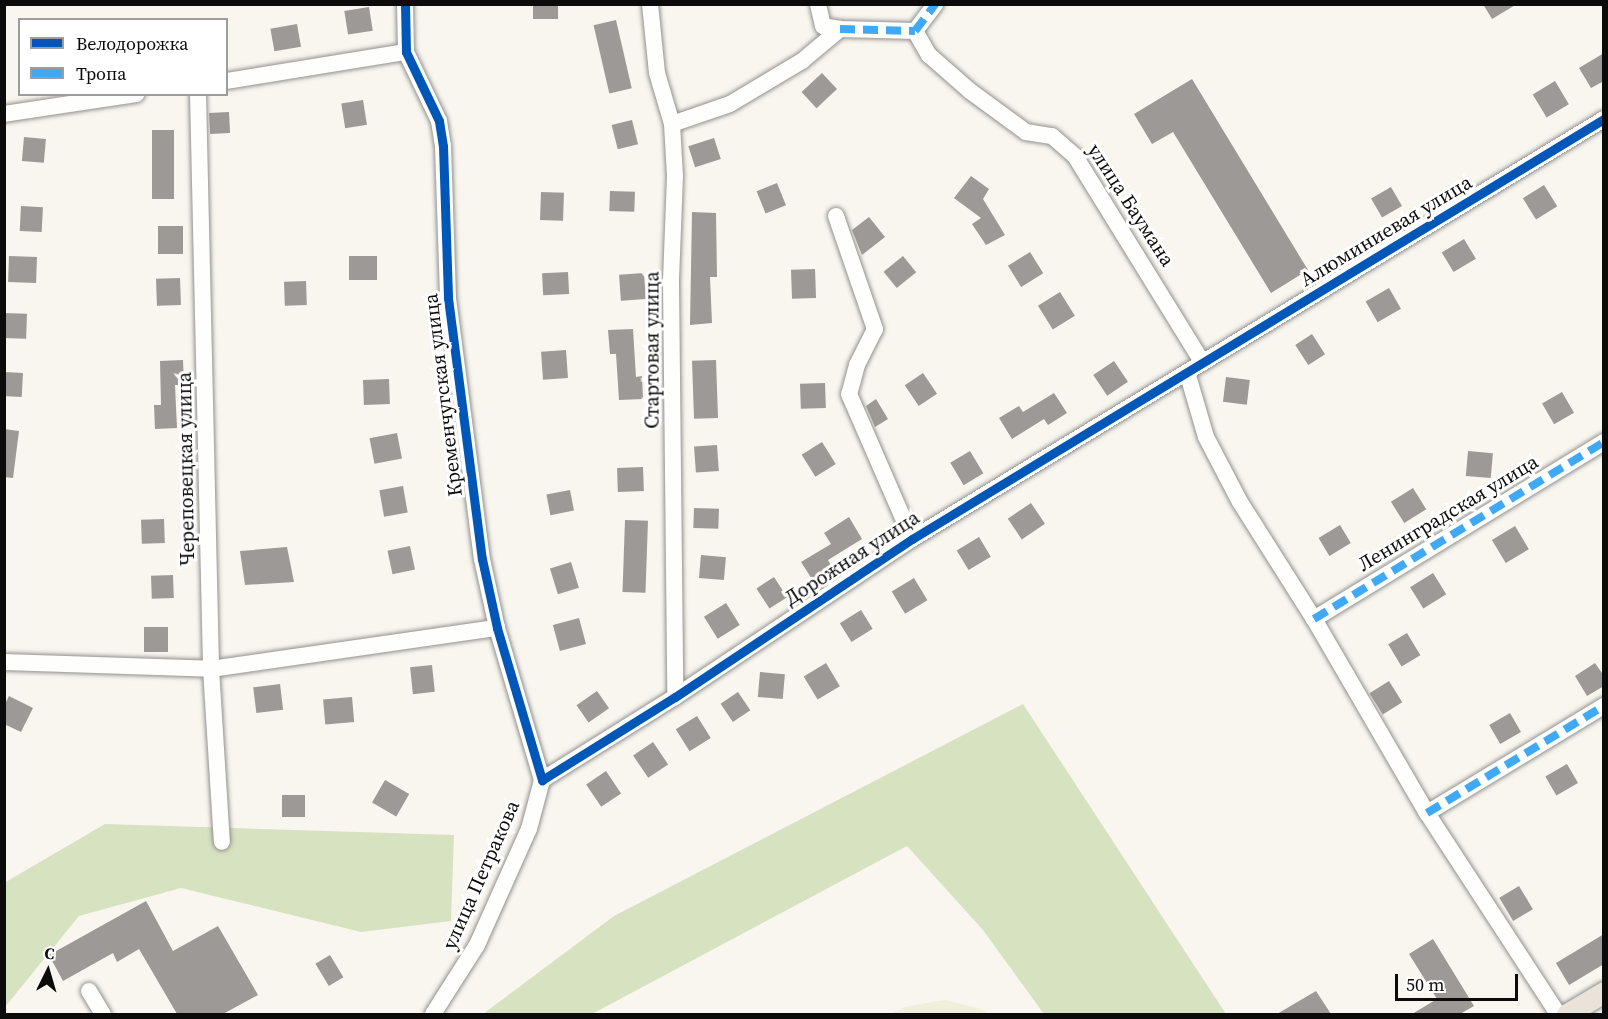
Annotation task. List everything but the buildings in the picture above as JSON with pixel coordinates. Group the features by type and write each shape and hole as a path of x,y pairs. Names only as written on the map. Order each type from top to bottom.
{"main road":[{"path":"1567,1014 1604,992"}],"street":[{"name":"Кременчугская улица","path":"405,4 406,52 439,121 443,146 448,298 461,414 482,559 497,628 542,780"},
{"name":"Стартовая улица","path":"650,4 657,73 672,124 675,176 671,281 675,697"},
{"path":"818,4 823,26 915,31 935,4"},
{"path":"672,124 730,104 802,61 840,28"},
{"name":"улица Баумана","path":"915,31 929,55 970,91 1026,132 1052,136 1075,156 1203,363"},
{"path":"228,81 406,52"},
{"path":"5,115 124,96"},
{"name":"Череповецкая улица","path":"198,96 211,669 222,842"},
{"name":"Алюминиевая улица","path":"1187,372 1604,118"},
{"path":"836,216 875,329 857,365 849,394 912,539"},
{"path":"1187,372 1206,437 1240,502 1314,619 1427,813 1558,1014"},
{"name":"Дорожная улица","path":"542,780 675,697 912,539 1187,372"},
{"name":"Ленинградская улица","path":"1314,619 1604,442"},
{"path":"4,662 211,669 497,628"},
{"path":"1427,813 1604,706"},
{"name":"улица Петракова","path":"433,1014 477,945 529,829 542,780"},
{"path":"89,992 103,1014"}],"green space":[{"path":"1023,704 1226,1014 1044,1014 983,930 907,846 592,1014 483,1014 614,916"},
{"path":"105,824 454,835 451,921 361,932 181,888 79,916 5,1007 4,883"},
{"path":"945,1000 981,1009 988,1014 891,1014 904,1007"}],"marked path":[{"path":"840,29 915,31 935,4"},
{"path":"1314,619 1604,442"},
{"path":"1427,813 1604,706"}],"cycle path":[{"path":"405,4 406,52 439,121 443,146 448,298 482,559 497,628 542,780 675,697 912,539 1604,119"}]}
